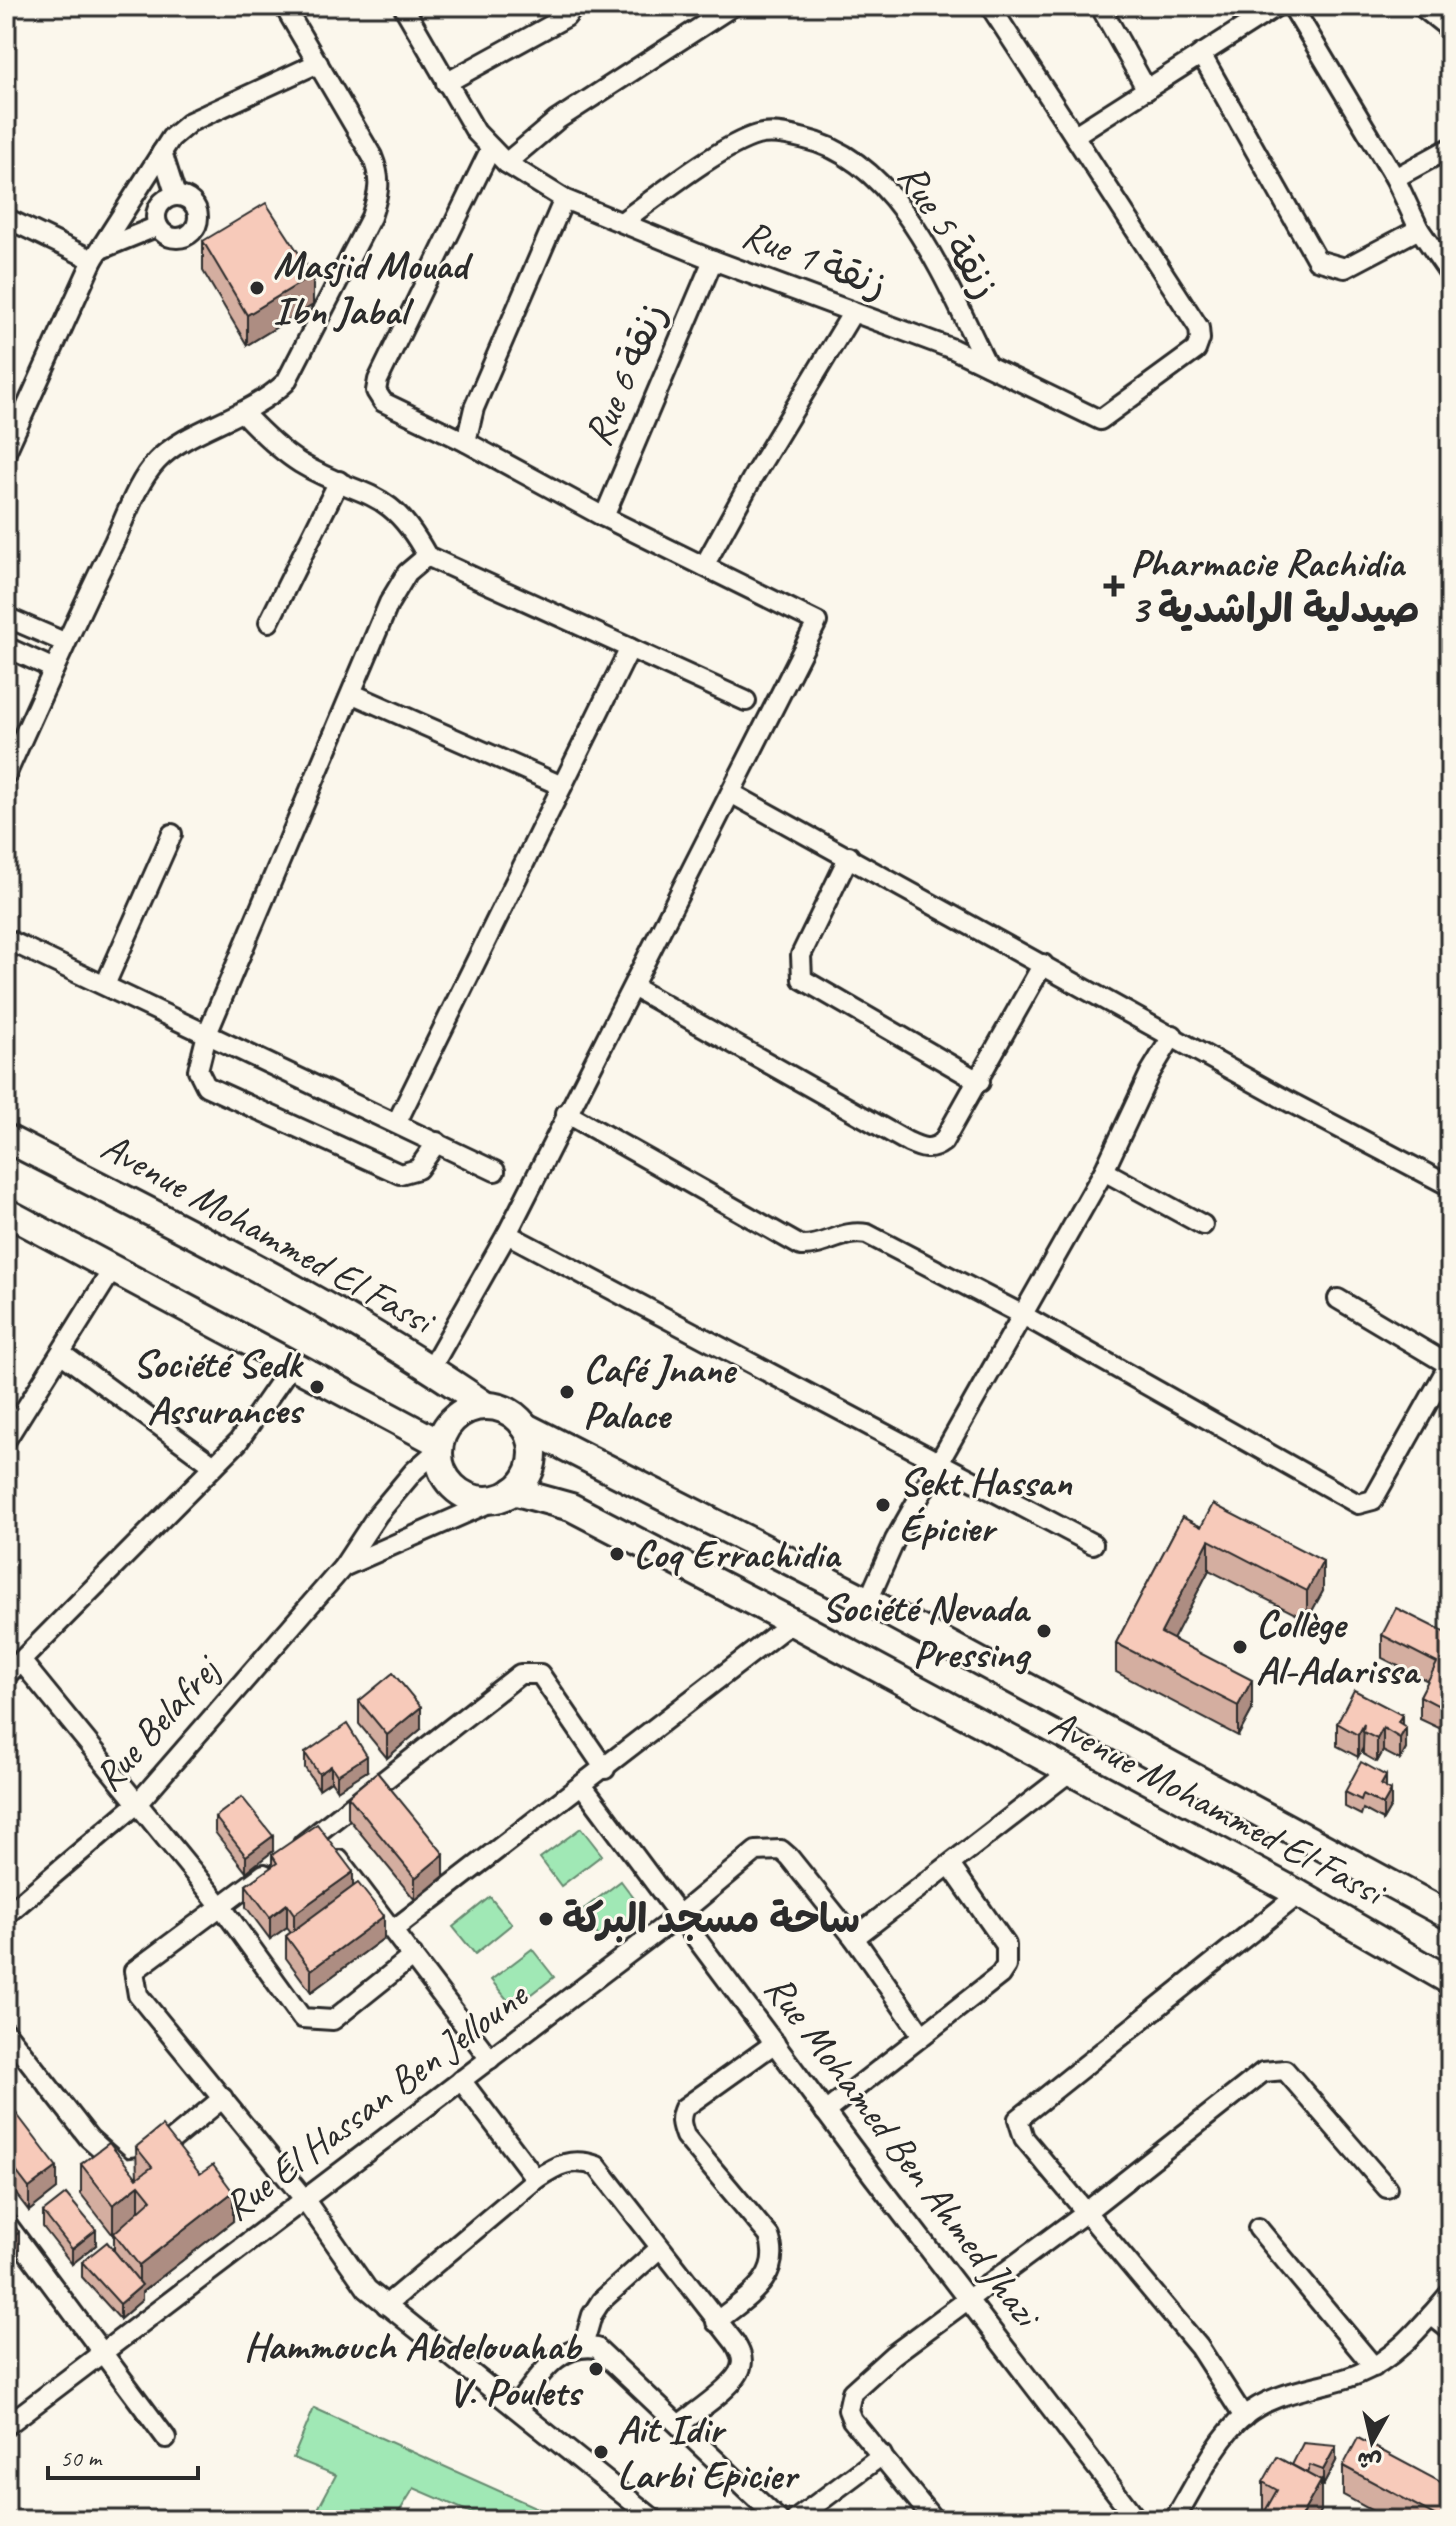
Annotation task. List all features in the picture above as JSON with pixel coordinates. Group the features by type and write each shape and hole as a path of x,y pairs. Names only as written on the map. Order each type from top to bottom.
{"main road":[{"name":"Avenue Mohammed El Fassi","path":"6,1138 343,1316 431,1368 486,1406 501,1409 524,1426 868,1601 1450,1916"},
{"path":"9,1219 114,1267 439,1446 456,1417 486,1406"},
{"path":"506,1495 526,1478 532,1461 532,1443 524,1426"},
{"name":"Avenue Mohammed El Fassi","path":"439,1446 440,1464 455,1489 483,1500 506,1495 571,1507 1299,1894 1450,1981"}],"street":[{"path":"6,775 64,642 148,472 172,449 244,414 268,399 286,382 365,230 380,190 380,175 372,156 284,6"},
{"name":"Rue 1 زنقة","path":"403,6 476,132 506,163 564,199 987,365 1100,420 1185,359 1196,350 1200,339 1184,300 1075,135"},
{"path":"446,83 566,17 575,6"},
{"path":"506,163 557,120 733,6"},
{"path":"990,6 1075,135 1277,6"},
{"path":"1100,6 1147,90"},
{"path":"1292,6 1395,178 1419,229 1450,274"},
{"path":"1421,6 1450,29"},
{"path":"1201,54 1317,260 1345,268 1419,229"},
{"path":"6,452 97,254 171,138 190,122 318,63"},
{"name":"Rue 5 زنقة","path":"623,221 709,161 757,135 786,134 813,140 873,174 897,204 933,257 987,365"},
{"path":"431,1368 507,1234 817,622 604,517 383,402 376,391 378,380 491,148"},
{"path":"1395,178 1450,148"},
{"path":"162,152 176,196"},
{"path":"176,196 192,201 196,208 197,224 193,231 179,238 170,236 158,226 156,218 162,203 176,196"},
{"path":"474,447 474,408 564,199"},
{"path":"6,218 97,254 158,226"},
{"name":"Rue 6 زنقة","path":"604,517 713,260"},
{"path":"704,566 853,312"},
{"path":"244,414 299,462 385,501 403,518 427,556 746,701"},
{"path":"269,622 339,481"},
{"path":"427,556 407,573 389,603 207,1034 198,1070 206,1086 400,1174 418,1169 437,1142"},
{"path":"6,617 64,642"},
{"path":"6,647 54,669"},
{"path":"397,1122 630,648"},
{"path":"353,694 562,786"},
{"path":"731,793 1286,1100 1450,1186"},
{"path":"105,985 172,834"},
{"path":"849,856 801,955 802,979 980,1082"},
{"path":"6,939 495,1171"},
{"path":"633,987 922,1148 935,1148 943,1142 980,1082 1043,964"},
{"path":"868,1601 895,1540 1104,1171 1150,1073 1173,1035"},
{"path":"566,1113 801,1246 822,1244 855,1231 867,1234 1021,1314 1358,1504 1373,1500 1449,1364 1338,1299"},
{"path":"1104,1171 1203,1225"},
{"path":"507,1234 1093,1544"},
{"path":"6,1440 114,1267"},
{"path":"62,1354 214,1466"},
{"path":"6,1676 238,1442 292,1364"},
{"name":"Rue Belafrej","path":"6,1915 137,1804 343,1567 378,1514 439,1446"},
{"name":"Rue Belafrej","path":"343,1567 506,1495"},
{"path":"393,1930 792,1622"},
{"path":"22,1662 221,1906 291,2008 302,2018 333,2020 413,1956"},
{"path":"605,1769 540,1674 520,1674 134,1971 138,1995 305,2200 349,2266 386,2305 655,2520"},
{"path":"922,2035 854,1938 1068,1773"},
{"name":"Rue Mohamed Ben Ahmed Jhazi","path":"582,1785 825,2112 969,2296 1137,2520"},
{"path":"317,1833 490,2059"},
{"name":"Rue El Hassan Ben Jelloune","path":"6,2426 679,1915 756,1851 781,1850 789,1857 854,1938"},
{"path":"825,2112 1000,1975 1006,1966 1006,1945 950,1865"},
{"path":"1244,2417 1199,2347 1024,2138 1018,2126 1023,2112 1299,1894"},
{"path":"6,2032 89,2138 124,2169 139,2167 223,2098"},
{"path":"716,2322 767,2278 774,2263 774,2250 769,2236 685,2136 680,2123 681,2114 684,2108 775,2043"},
{"path":"934,2520 848,2410 852,2392 969,2296 1086,2212 1263,2072 1279,2068 1285,2070 1387,2188"},
{"path":"461,2080 536,2179"},
{"path":"386,2305 536,2179 560,2163 582,2161 597,2166 735,2343 742,2367 735,2380 680,2424"},
{"path":"6,2223 166,2438"},
{"path":"1258,2228 1374,2367"},
{"path":"583,2346 592,2315 601,2301 660,2248"},
{"path":"1174,2520 1227,2436 1244,2417 1304,2387 1355,2376 1374,2367 1431,2315 1450,2293"},
{"path":"1431,2315 1450,2330"},
{"path":"516,2406 557,2356 570,2348 597,2348 614,2360 779,2520"},
{"path":"795,2520 882,2455"}],"green space":[{"path":"581,1828 602,1855 561,1886 540,1858"},
{"path":"621,1881 642,1909 601,1939 580,1912"},
{"path":"490,1897 512,1924 475,1954 453,1927"},
{"path":"532,1949 554,1977 514,2008 491,1980"},
{"path":"314,2408 564,2520 488,2520 414,2488 394,2520 312,2520 336,2475 293,2458"}],"building":[{"path":"266,203 313,275 247,315 203,241"},
{"path":"1213,1504 1323,1561 1307,1591 1209,1540 1161,1633 1252,1680 1238,1706 1116,1643 1182,1517 1201,1527"},
{"path":"1396,1608 1450,1635 1445,1644 1450,1648 1442,1664 1450,1668 1450,1693 1443,1708 1420,1696 1437,1663 1382,1635"},
{"path":"393,1673 421,1707 387,1735 359,1701"},
{"path":"1354,1690 1402,1715 1398,1722 1406,1727 1400,1738 1383,1728 1377,1739 1363,1732 1364,1724 1358,1735 1337,1723"},
{"path":"347,1724 367,1756 337,1775 331,1766 319,1774 305,1753"},
{"path":"1361,1762 1386,1776 1381,1785 1391,1791 1383,1805 1363,1794 1361,1800 1345,1792"},
{"path":"377,1772 444,1854 415,1878 348,1796"},
{"path":"242,1797 273,1836 246,1856 215,1817"},
{"path":"317,1824 353,1872 294,1914 287,1904 270,1917 246,1885 277,1863 272,1855"},
{"path":"358,1883 384,1916 311,1970 286,1936"},
{"path":"6,2100 57,2167 29,2188 6,2158"},
{"path":"162,2126 200,2174 213,2165 233,2192 139,2265 114,2233 151,2200 139,2185 113,2205 81,2164 109,2143 137,2178 152,2167 136,2147"},
{"path":"66,2194 96,2230 72,2249 43,2212"},
{"path":"6,2215 19,2232 6,2242"},
{"path":"107,2242 142,2285 120,2304 82,2262"},
{"path":"1358,2438 1450,2487 1450,2520 1442,2520 1343,2466"},
{"path":"1303,2443 1336,2446 1323,2470 1310,2465 1307,2473 1292,2465"},
{"path":"1277,2457 1321,2481 1299,2520 1260,2520 1277,2490 1263,2482"}],"place":[{"name":"Masjid Mouad Ibn Jabal","path":"257,288"},
{"name":"Pharmacie Rachidia 3 صيدلية الراشدية","path":"1114,586"},
{"name":"Société Sedk Assurances","path":"317,1387"},
{"name":"Café Jnane Palace","path":"567,1392"},
{"name":"Sekt Hassan Épicier","path":"883,1505"},
{"name":"Coq Errachidia","path":"617,1554"},
{"name":"Société Nevada Pressing","path":"1044,1631"},
{"name":"Collège Al-Adarissa","path":"1240,1647"},
{"name":"ساحة مسجد البركة","path":"546,1919"},
{"name":"Hammouch Abdelouahab V. Poulets","path":"596,2369"},
{"name":"Ait Idir Larbi Epicier","path":"601,2452"}]}
